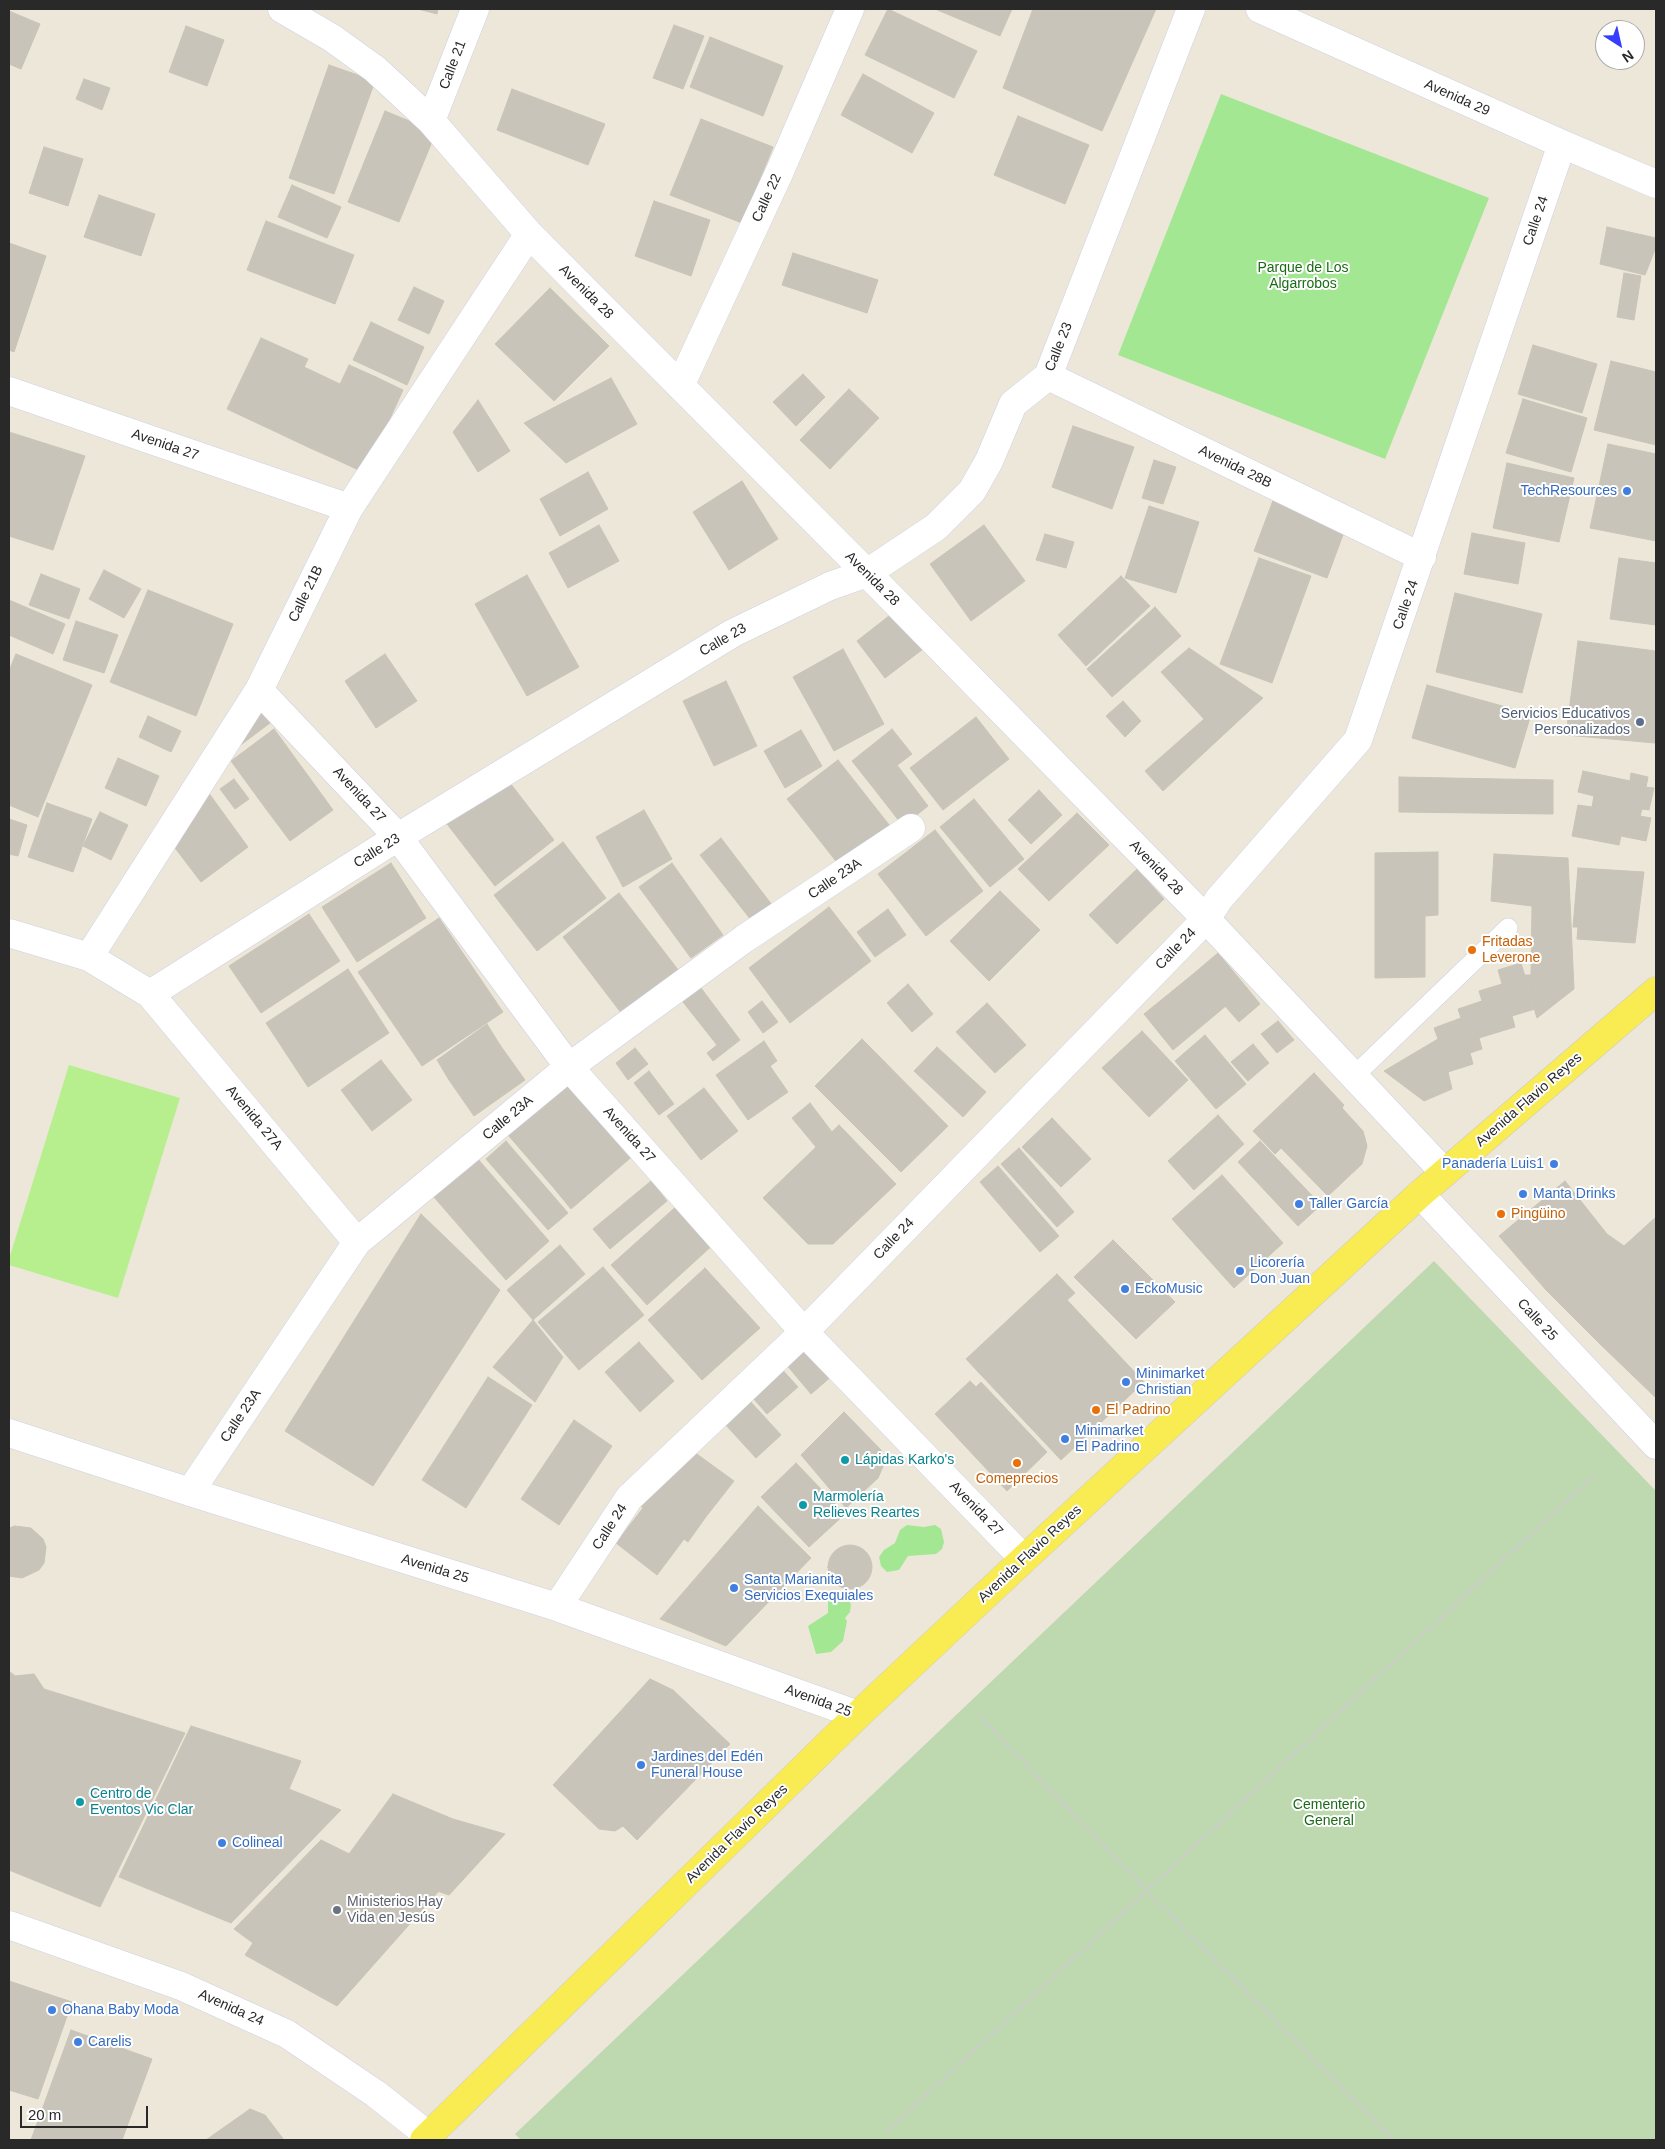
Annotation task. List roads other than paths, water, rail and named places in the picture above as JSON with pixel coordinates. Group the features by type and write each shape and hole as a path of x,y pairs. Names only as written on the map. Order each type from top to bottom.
{"main road":[{"name":"Avenida Flavio Reyes","path":"429,2139 858,1715 1024,1559 1444,1172 1656,991"}],"street":[{"name":"Avenida 28","path":"282,9 332,38 367,64 431,120 529,234 867,573 1206,919 1444,1172"},
{"name":"Calle 21","path":"431,120 475,9"},
{"name":"Calle 22","path":"680,386 780,171 850,9"},
{"name":"Calle 23","path":"150,994 398,837 733,633 830,586 867,573 936,527 972,491 989,462 1013,404 1048,376 1191,9"},
{"name":"Avenida 29","path":"1260,9 1656,184"},
{"name":"Calle 24","path":"557,1607 628,1498 804,1332 1206,919 1219,899 1358,740 1562,144"},
{"name":"Calle 21B","path":"88,958 259,690 349,508 529,234"},
{"name":"Avenida 28B","path":"1048,376 1422,557"},
{"name":"Avenida 27","path":"9,391 349,508"},
{"name":"Avenida 27","path":"259,690 398,837 569,1067 804,1332 1024,1559"},
{"name":"Calle 23A","path":"190,1492 357,1242 569,1067 744,939 911,828"},
{"path":"9,933 88,958 150,994"},
{"name":"Avenida 27A","path":"150,994 357,1242"},
{"name":"Calle 25","path":"1420,1194 1656,1445"},
{"name":"Avenida 25","path":"9,1432 190,1492 557,1607 858,1715"},
{"name":"Avenida 24","path":"9,1925 181,1986 287,2034 376,2094 429,2139"}],"lane":[{"path":"1354,1076 1508,928"}],"place":[{"name":"TechResources","path":"1627,491"},
{"name":"Servicios Educativos Personalizados","path":"1640,722"},
{"name":"Fritadas Leverone","path":"1472,950"},
{"name":"Panadería Luis1","path":"1554,1164"},
{"name":"Manta Drinks","path":"1523,1194"},
{"name":"Taller García","path":"1299,1204"},
{"name":"Pingüino","path":"1501,1214"},
{"name":"Licorería Don Juan","path":"1240,1271"},
{"name":"EckoMusic","path":"1125,1289"},
{"name":"Minimarket Christian","path":"1126,1382"},
{"name":"El Padrino","path":"1096,1410"},
{"name":"Minimarket El Padrino","path":"1065,1439"},
{"name":"Lápidas Karko's","path":"845,1460"},
{"name":"Comeprecios","path":"1017,1463"},
{"name":"Marmolería Relieves Reartes","path":"803,1505"},
{"name":"Santa Marianita Servicios Exequiales","path":"734,1588"},
{"name":"Jardines del Edén Funeral House","path":"641,1765"},
{"name":"Centro de Eventos Vic Clar","path":"80,1802"},
{"name":"Colineal","path":"222,1843"},
{"name":"Ministerios Hay Vida en Jesús","path":"337,1910"},
{"name":"Ohana Baby Moda","path":"52,2010"},
{"name":"Carelis","path":"78,2042"}],"park label":[{"name":"Parque de Los Algarrobos","path":"1303,276"},
{"name":"Cementerio General","path":"1329,1814"}]}
